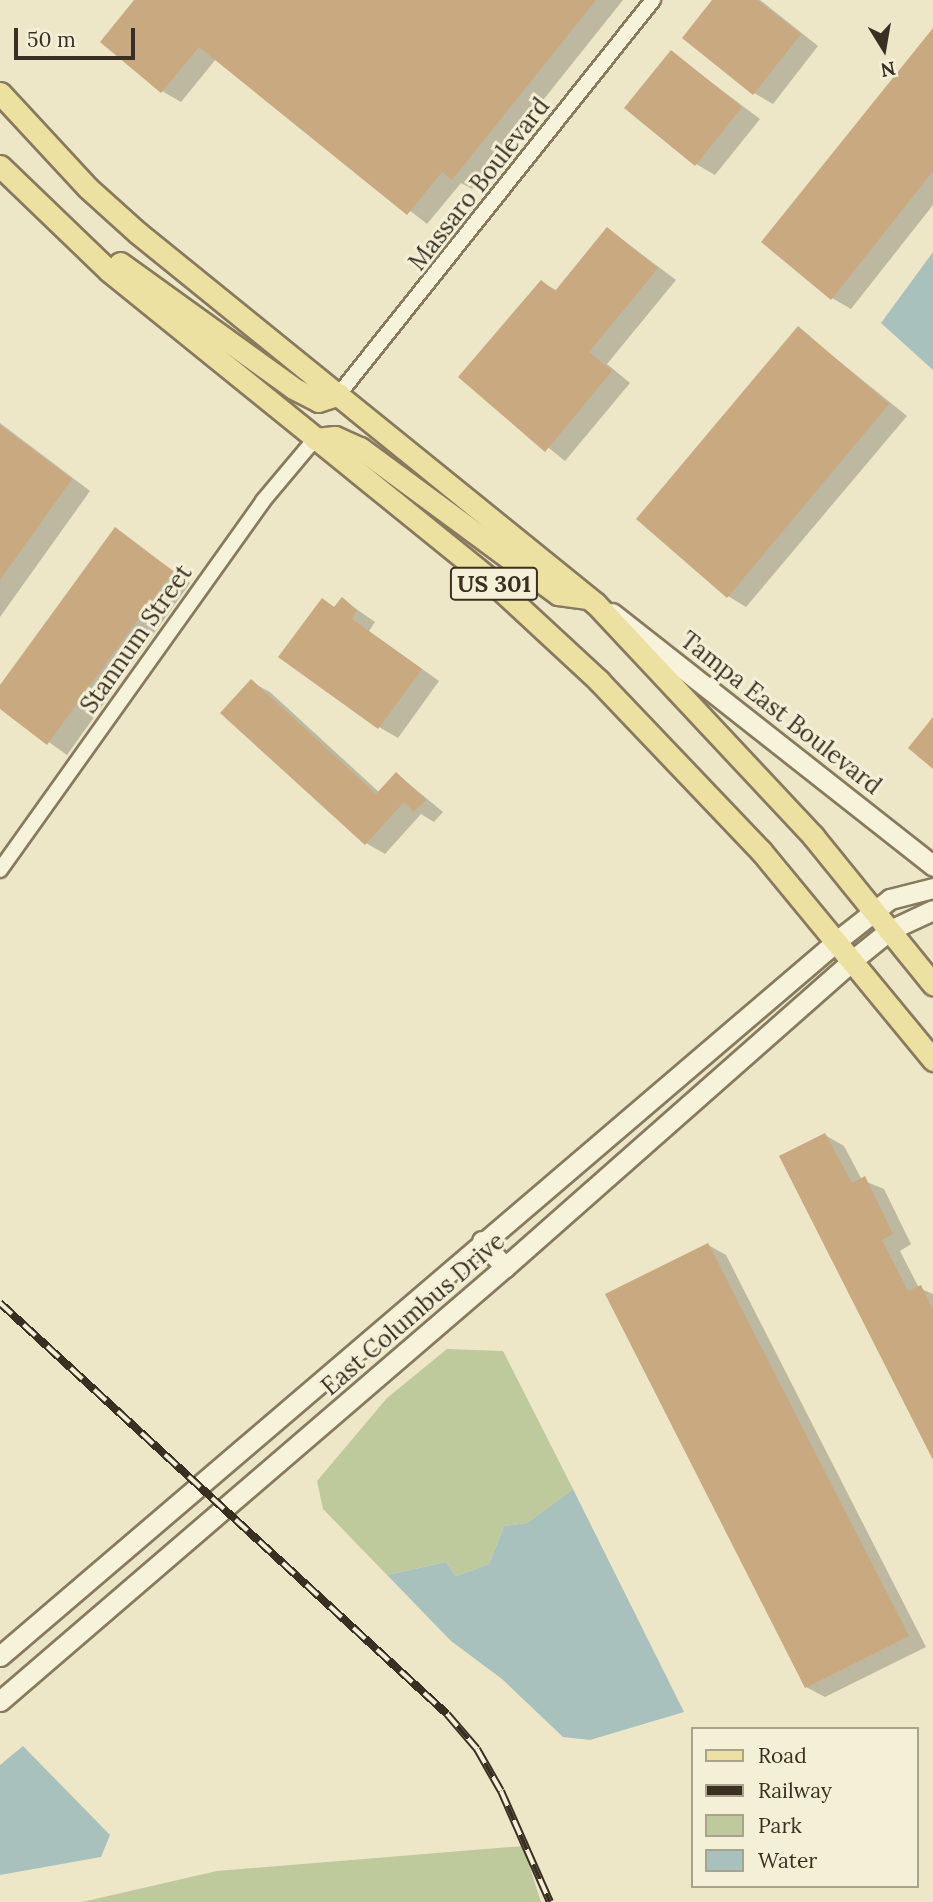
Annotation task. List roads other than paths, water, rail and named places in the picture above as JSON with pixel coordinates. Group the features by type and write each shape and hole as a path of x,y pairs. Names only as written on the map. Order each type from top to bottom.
{"main road":[{"name":"US 301","path":"0,93 88,188 138,233 592,601 755,773 933,984"},
{"name":"US 301","path":"0,166 88,251 489,579 599,681 693,775 838,940 933,1060"},
{"path":"88,251 108,254 309,397 328,400 339,394"},
{"path":"315,439 335,437 360,448 558,594 592,601"}],"street":[{"name":"Massaro Boulevard","path":"339,394 653,0"},
{"name":"Stannum Street","path":"0,870 262,501 315,439"},
{"name":"Tampa East Boulevard","path":"592,601 620,618 933,866"},
{"path":"874,911 890,899 933,888"},
{"path":"890,930 933,910"},
{"name":"East Columbus Drive","path":"0,1656 482,1241 874,911"},
{"name":"East Columbus Drive","path":"0,1702 505,1267 890,930"},
{"path":"482,1241 505,1267"}],"water":[{"path":"933,252 933,370 881,323"},
{"path":"573,1489 684,1712 590,1740 563,1737 502,1679 451,1641 387,1575 446,1562 456,1576 489,1564 504,1526 527,1523"},
{"path":"23,1746 110,1835 101,1857 0,1875 0,1765"}],"railway":[{"path":"0,1303 447,1714 477,1749 501,1791 550,1902"}]}
